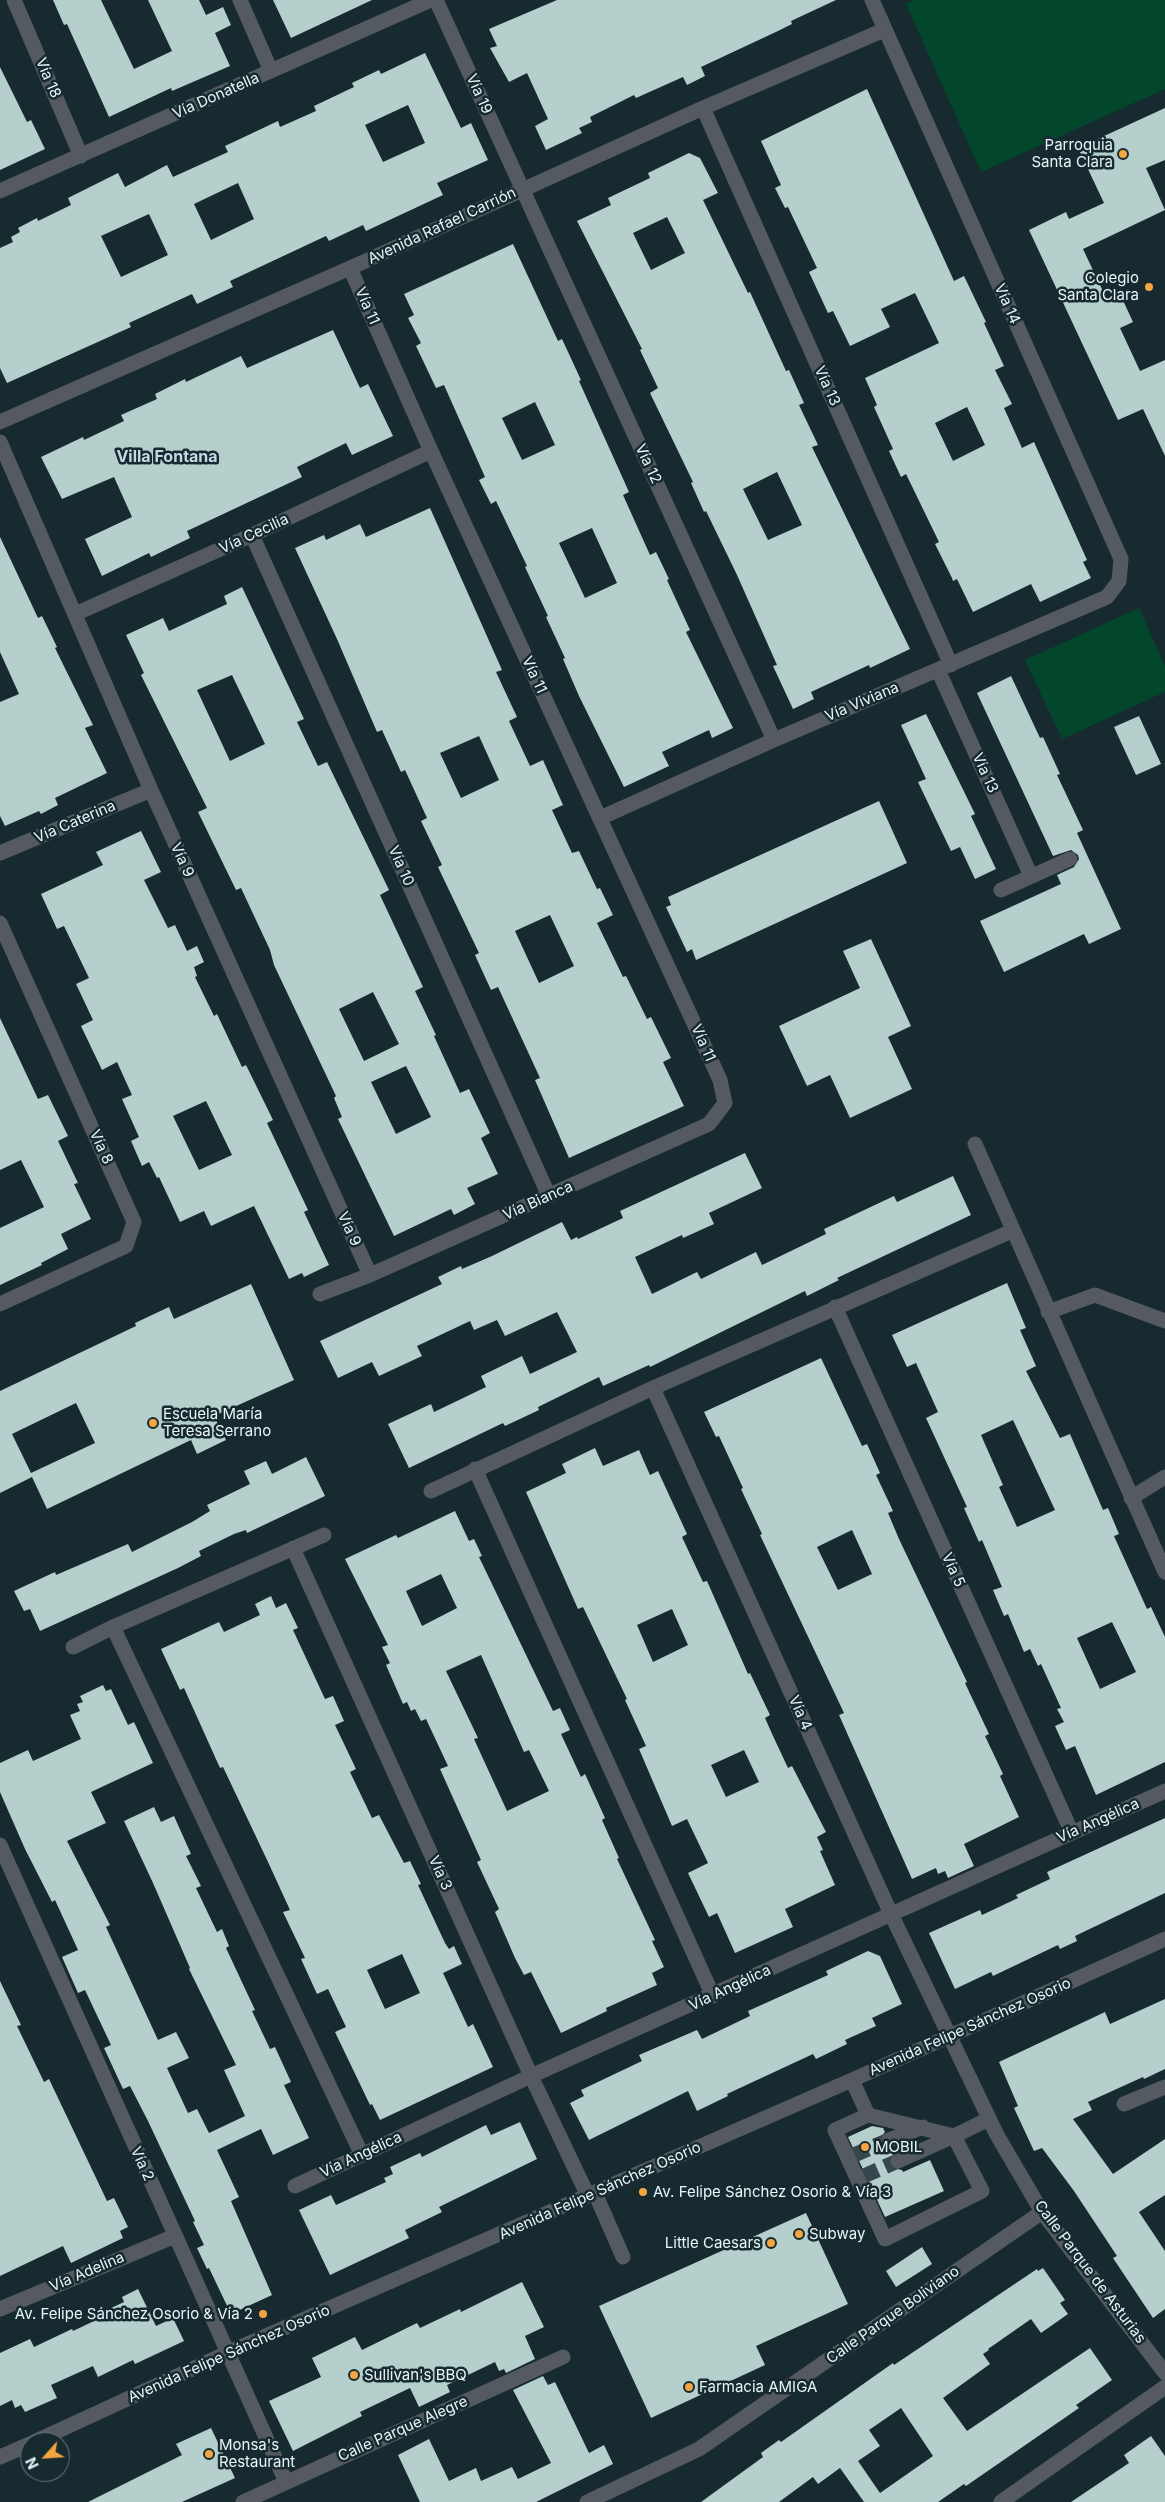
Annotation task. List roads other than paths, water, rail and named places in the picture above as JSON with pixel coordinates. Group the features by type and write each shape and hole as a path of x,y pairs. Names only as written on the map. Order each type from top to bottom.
{"street":[{"name":"Vía 18","path":"14,0 81,156"},
{"path":"240,0 271,71"},
{"name":"Vía Donatella","path":"0,191 432,0"},
{"name":"Vía 19","path":"436,0 522,189"},
{"name":"Vía 14","path":"872,0 1120,559 1119,581"},
{"name":"Avenida Rafael Carrión","path":"0,422 350,268 703,108 884,30"},
{"name":"Vía 13","path":"703,108 945,667 1031,876"},
{"name":"Vía 12","path":"522,189 774,740"},
{"name":"Vía 11","path":"350,268 431,451 720,1080"},
{"name":"Vía 9","path":"0,442 151,790 370,1275"},
{"name":"Vía Cecilia","path":"76,614 252,536 431,451"},
{"name":"Vía 10","path":"252,536 549,1196"},
{"name":"Vía Viviana","path":"600,818 774,740 1107,597 1119,581"},
{"name":"Vía Caterina","path":"0,853 151,790"},
{"path":"1001,890 1070,859"},
{"name":"Vía 8","path":"0,923 134,1222 126,1246 0,1304"},
{"name":"Vía Bianca","path":"320,1294 370,1275 709,1124 725,1103 720,1080"},
{"path":"975,1144 1165,1572"},
{"path":"431,1491 653,1388 1012,1230"},
{"path":"1048,1312 1096,1295 1165,1321"},
{"name":"Vía 5","path":"835,1307 1072,1833"},
{"name":"Vía 4","path":"653,1388 891,1914 949,2037"},
{"path":"475,1469 713,1996"},
{"path":"1131,1498 1165,1477"},
{"path":"74,1647 114,1627 324,1535"},
{"name":"Vía 3","path":"293,1548 531,2076 624,2257"},
{"path":"114,1627 362,2155"},
{"name":"Vía Angélica","path":"295,2186 531,2076 713,1996 1165,1791"},
{"name":"Vía 2","path":"0,1845 286,2482"},
{"name":"Avenida Felipe Sánchez Osorio","path":"56,2432 229,2352 592,2195 1165,1939"},
{"name":"Calle Parque de Asturias","path":"949,2037 989,2119 1042,2212 1165,2373"},
{"path":"852,2080 868,2115"},
{"path":"1124,2104 1165,2087"},
{"path":"868,2115 923,2127 954,2136 982,2192 885,2239 851,2156 835,2130 868,2115"},
{"path":"898,2161 989,2119"},
{"path":"888,2140 923,2127"},
{"name":"Calle Parque Boliviano","path":"587,2502 699,2449 1042,2212"},
{"name":"Vía Adelina","path":"0,2309 175,2236"},
{"name":"Calle Parque Alegre","path":"243,2502 563,2358"},
{"path":"1001,2502 1165,2387"},
{"path":"0,2458 20,2449"}],"tunnel":[{"path":"854,2155 889,2140"},
{"path":"864,2176 898,2161"}],"place":[{"name":"Parroquia Santa Clara","path":"1123,154"},
{"name":"Colegio Santa Clara","path":"1149,287"},
{"name":"Escuela María Teresa Serrano","path":"153,1423"},
{"name":"MOBIL","path":"865,2147"},
{"name":"Av. Felipe Sánchez Osorio & Vía 3","path":"643,2192"},
{"name":"Subway","path":"799,2234"},
{"name":"Little Caesars","path":"771,2243"},
{"name":"Av. Felipe Sánchez Osorio & Vía 2","path":"263,2314"},
{"name":"Sullivan's BBQ","path":"354,2375"},
{"name":"Farmacia AMIGA","path":"689,2387"},
{"name":"Monsa's Restaurant","path":"209,2454"}],"district":[{"name":"Villa Fontana","path":"167,457"}]}
